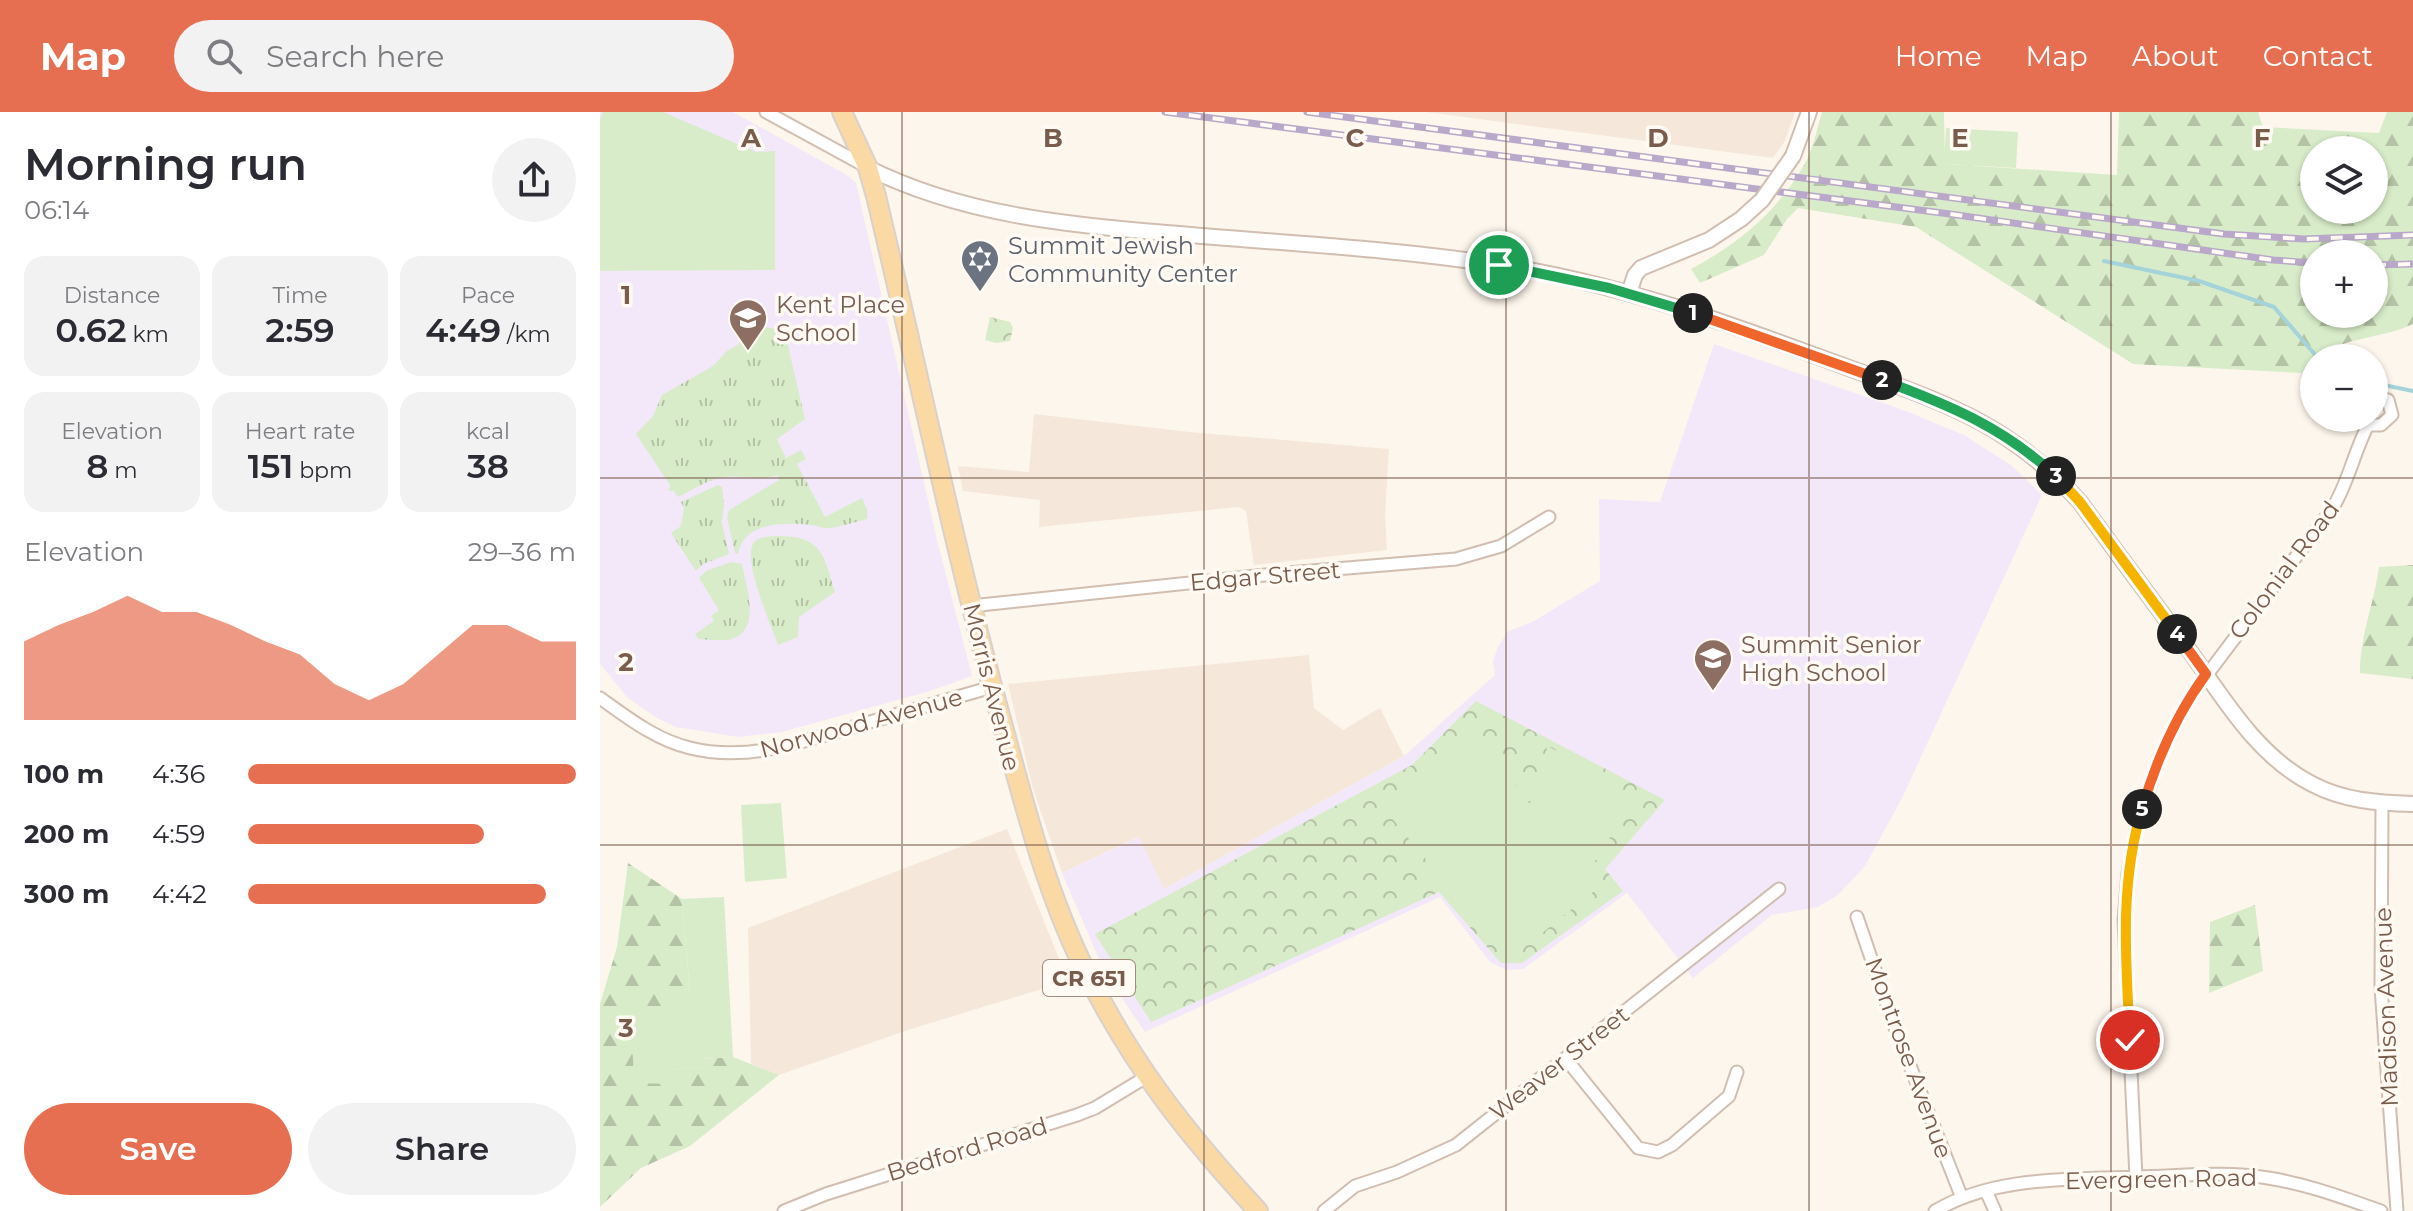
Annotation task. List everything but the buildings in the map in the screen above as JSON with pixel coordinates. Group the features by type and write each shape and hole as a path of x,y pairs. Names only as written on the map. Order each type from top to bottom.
{"main road":[{"name":"Morris Avenue","path":"842,112 868,168 971,606 1040,860 1069,934 1114,1026 1146,1077 1206,1156 1258,1211"}],"street":[{"path":"766,112 896,182 953,201 1114,229 1487,263 1555,275 1629,293 1713,319 1940,401 2013,440 2055,475 2080,502 2251,734 2290,771 2327,792 2382,803 2413,804"},
{"path":"1629,293 1641,268 1709,240 1741,219 1762,200 1793,156 1809,112"},
{"path":"2388,400 2392,415 2388,419"},
{"name":"Colonial Road","path":"2136,1178 2124,920 2128,873 2137,826 2159,758 2180,713 2206,674 2332,509 2347,480 2362,432"},
{"name":"Edgar Street","path":"971,606 1275,574 1456,559 1501,546 1549,517"},
{"name":"Norwood Avenue","path":"600,698 660,738 688,748 739,754 777,748 992,687"},
{"name":"Madison Avenue","path":"2382,803 2381,987 2397,1211"},
{"name":"Weaver Street","path":"1324,1211 1355,1186 1397,1172 1456,1145 1779,889"},
{"name":"Montrose Avenue","path":"1857,917 1894,1025 1962,1198"},
{"path":"1566,1059 1638,1148 1647,1152 1658,1152 1672,1145 1729,1096 1737,1072"},
{"name":"Bedford Road","path":"784,1211 893,1172 1077,1115 1095,1108 1146,1077"},
{"name":"Evergreen Road","path":"1935,1211 1962,1198 2036,1181 2212,1175 2264,1177 2316,1189 2381,1211"},
{"path":"1986,1191 1995,1211"}],"shaded area":[{"name":"Kent Place School","path":"600,112 733,112 847,175 856,183 937,540 972,676 930,691 782,732 738,737 676,727 657,718 628,698 600,664"},
{"path":"1426,112 1795,112 1785,141 1773,158"},
{"name":"Summit Senior High School","path":"1714,344 1906,411 1964,435 2011,465 2042,495 1902,798 1865,866 1838,895 1818,907 1772,915 1693,978 1627,893 1523,969 1506,970 1490,962 1440,897 1145,1032 1106,975 1062,873 1139,837 1164,889 1404,756 1495,675 1493,661 1507,632 1534,621 1600,581 1599,499 1660,502"},
{"path":"1034,414 1190,432 1389,449 1385,515 1387,550 1254,565 1246,511 1239,507 1039,527 1040,500 963,491 958,466 1029,472"},
{"path":"1309,655 1314,708 1343,730 1380,708 1404,756 1164,889 1138,837 1062,873 1033,789 1008,684"},
{"path":"1007,829 1068,981 908,1030 779,1075 751,1064 748,928"}],"green space":[{"path":"603,112 663,112 756,152 775,151 775,270 600,271 600,120"},
{"path":"1822,112 1944,112 1945,164 2117,175 2119,112 2258,112 2263,127 2379,133 2387,112 2413,112 2413,324 2345,344 2300,344 2300,373 2133,364 1916,227 1798,208 1787,219 1764,255 1700,283 1691,269 1725,249 1769,212 1782,198 1810,153"},
{"path":"1946,128 2018,132 2016,168 1944,164"},
{"path":"990,317 1010,322 1013,328 1010,341 996,343 985,340"},
{"path":"747,326 784,329 805,419 777,439 786,458 801,450 806,459 797,464 825,517 862,498 867,519 827,528 800,524 766,526 741,543 738,554 735,553 727,517 729,510 779,480 777,475 719,478 678,497 674,491 669,491 670,485 636,434 653,416 662,395 713,366 727,351 738,345"},
{"path":"718,485 722,487 722,523 729,554 703,564 696,571 671,533 681,526 684,508 681,502"},
{"path":"777,536 812,543 823,557 835,592 799,617 798,637 778,645 755,579 751,553 757,540"},
{"path":"731,562 742,564 750,607 746,627 741,635 731,639 698,639 695,634 714,621 711,616 719,610 699,578 706,571"},
{"path":"2413,565 2413,679 2360,673 2362,646 2379,567"},
{"path":"1476,701 1665,800 1605,869 1623,891 1522,963 1501,963 1439,892 1151,1022 1095,934 1412,765"},
{"path":"1471,731 1530,804 1536,774 1548,746 1636,797 1587,874 1598,888 1509,960 1381,805"},
{"path":"781,803 787,878 745,882 741,805"},
{"path":"628,863 682,899 690,994 663,993 672,1083 672,1070 701,1067 701,1059 733,1057 779,1075 690,1146 641,1168 600,1207 600,1004 617,947"},
{"path":"724,897 733,1057 701,1059 701,1067 673,1070 672,1084 634,1083 631,1013 661,1012 663,993 690,993 682,899"},
{"path":"2255,905 2263,971 2209,993 2210,922"}],"waterway":[{"path":"2104,261 2199,281 2274,307 2306,344"},
{"path":"2388,386 2413,391"}],"railway":[{"path":"1165,112 2300,262"},
{"path":"1307,112 2224,234 2304,239 2413,235"},
{"path":"2388,265 2413,264"}],"place":[{"name":"Summit Jewish Community Center","path":"980,293"},
{"name":"Kent Place School","path":"748,352"},
{"name":"Summit Senior High School","path":"1713,692"}],"route":[{"path":"1499,265 1555,275 1651,299 1940,401 2013,440 2039,460 2080,502 2206,674 2169,736 2137,826 2128,873 2124,920 2130,1040"}]}
